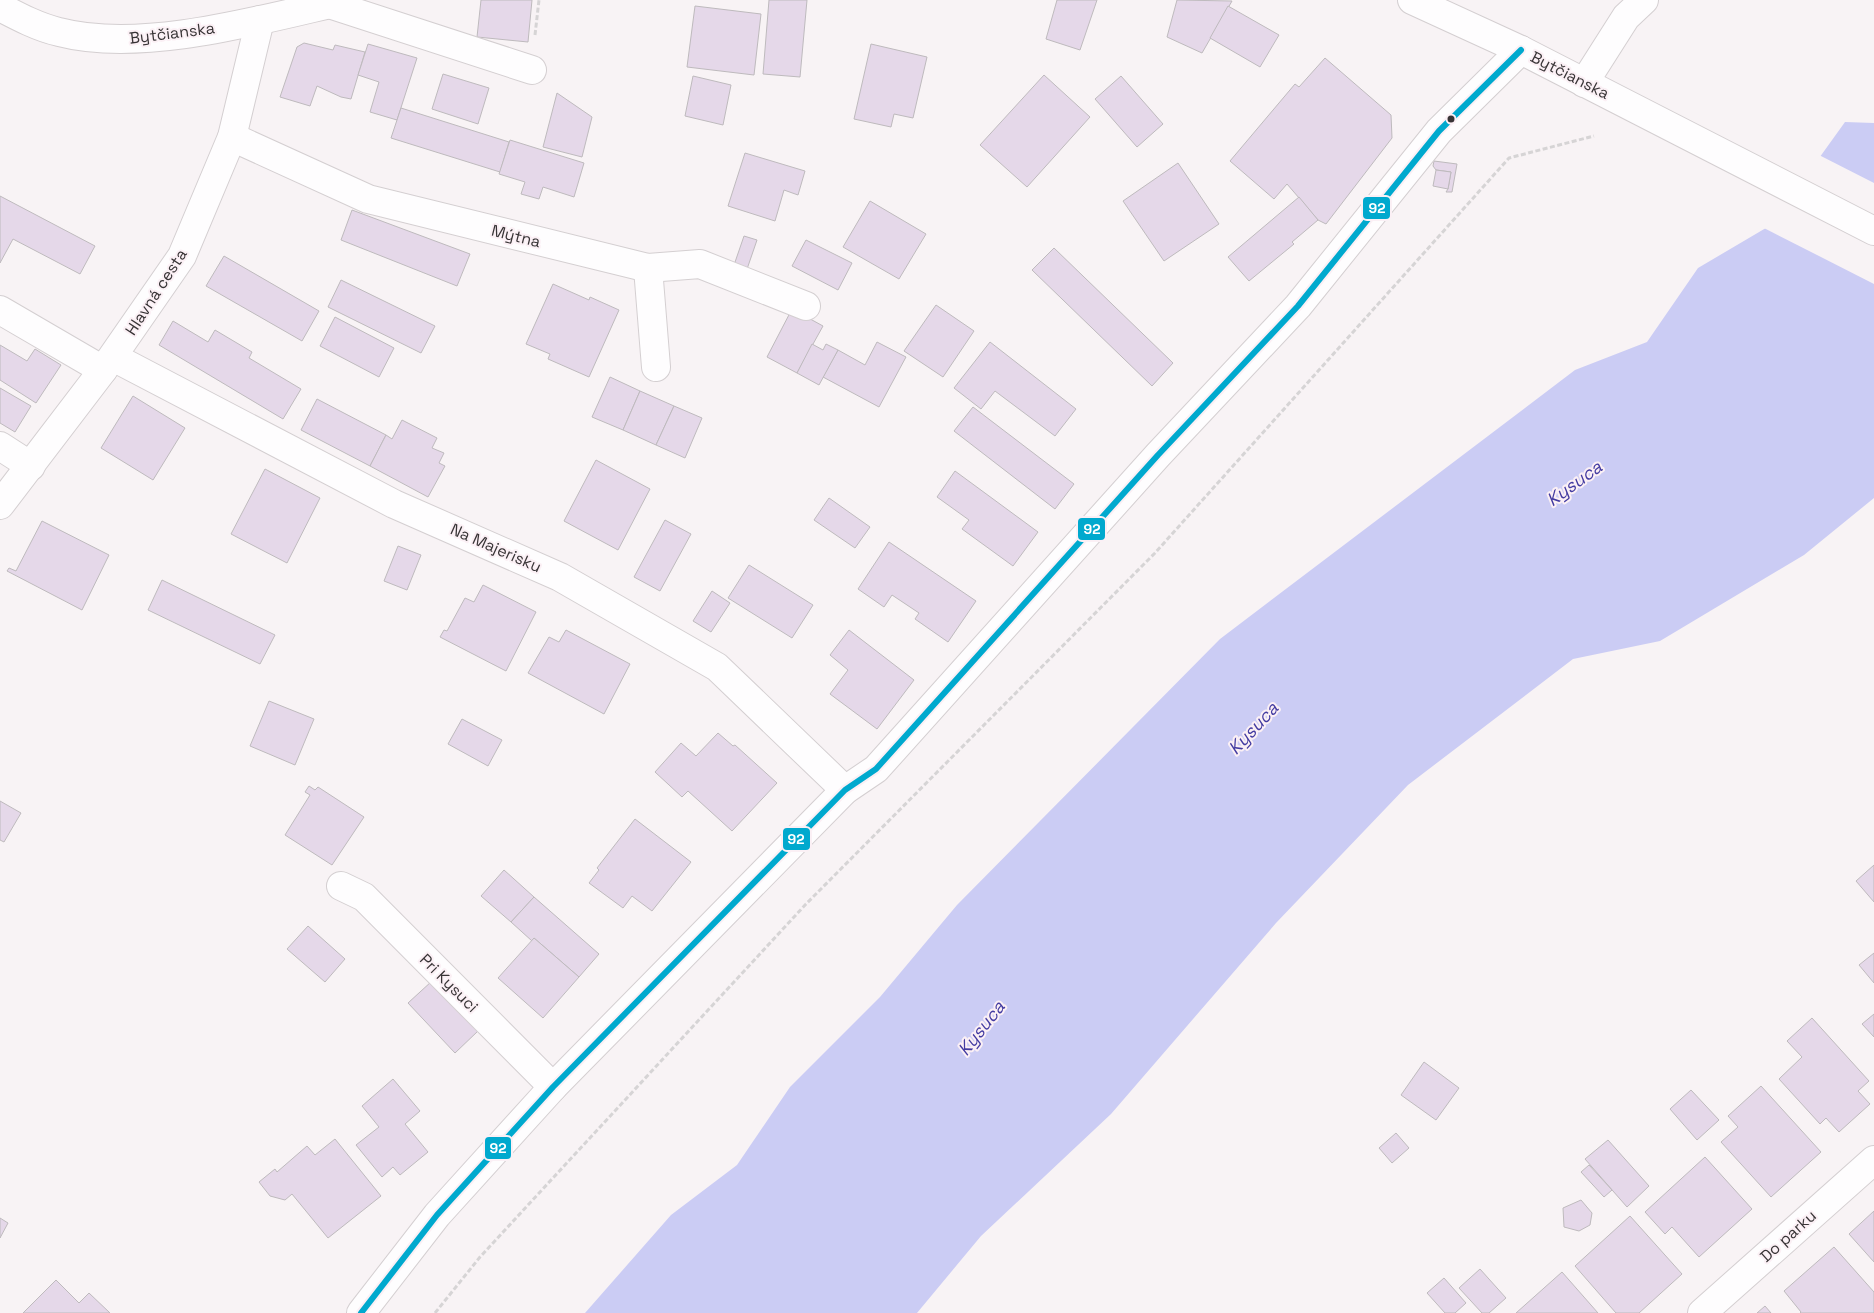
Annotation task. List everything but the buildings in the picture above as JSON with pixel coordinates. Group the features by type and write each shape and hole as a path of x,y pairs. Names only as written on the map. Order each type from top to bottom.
{"street":[{"name":"Bytčianska","path":"1412,0 1521,50 1874,230"},
{"path":"1584,83 1626,17 1644,0"},
{"name":"Bytčianska","path":"0,7 33,24 61,33 90,38 122,39 158,37 260,20 298,6 338,2"},
{"path":"338,2 532,70"},
{"name":"Hlavná cesta","path":"0,505 32,466 108,363 182,256 232,137 260,20"},
{"path":"361,1313 436,1215 553,1087 845,790 876,769 1151,462 1298,306 1439,131 1521,50"},
{"name":"Mýtna","path":"232,137 368,200 648,268 700,264 806,306"},
{"path":"648,268 656,367"},
{"name":"Na Majerisku","path":"0,310 394,504 560,577 717,667 845,790"},
{"path":"0,446 32,466"},
{"name":"Pri Kysuci","path":"340,886 364,897 553,1087"},
{"name":"Do parku","path":"1702,1313 1874,1160"}],"path":[{"path":"435,1313 480,1257 806,904 1155,553 1509,158 1594,136"}],"water":[{"name":"Kysuca","path":"1845,122 1874,123 1874,498 1804,555 1660,641 1573,659 1408,785 1276,923 1111,1114 981,1236 917,1313 585,1313 671,1215 737,1165 790,1087 880,997 957,905 1220,639 1575,370 1647,342 1698,268 1771,225"}],"pier":[{"path":"1819,155 1874,183 1874,284 1762,227 1769,223"}],"transit line":[{"name":"92","path":"361,1313 437,1215 553,1087 845,790 876,769 1158,455 1298,306 1439,131 1521,50"}]}
